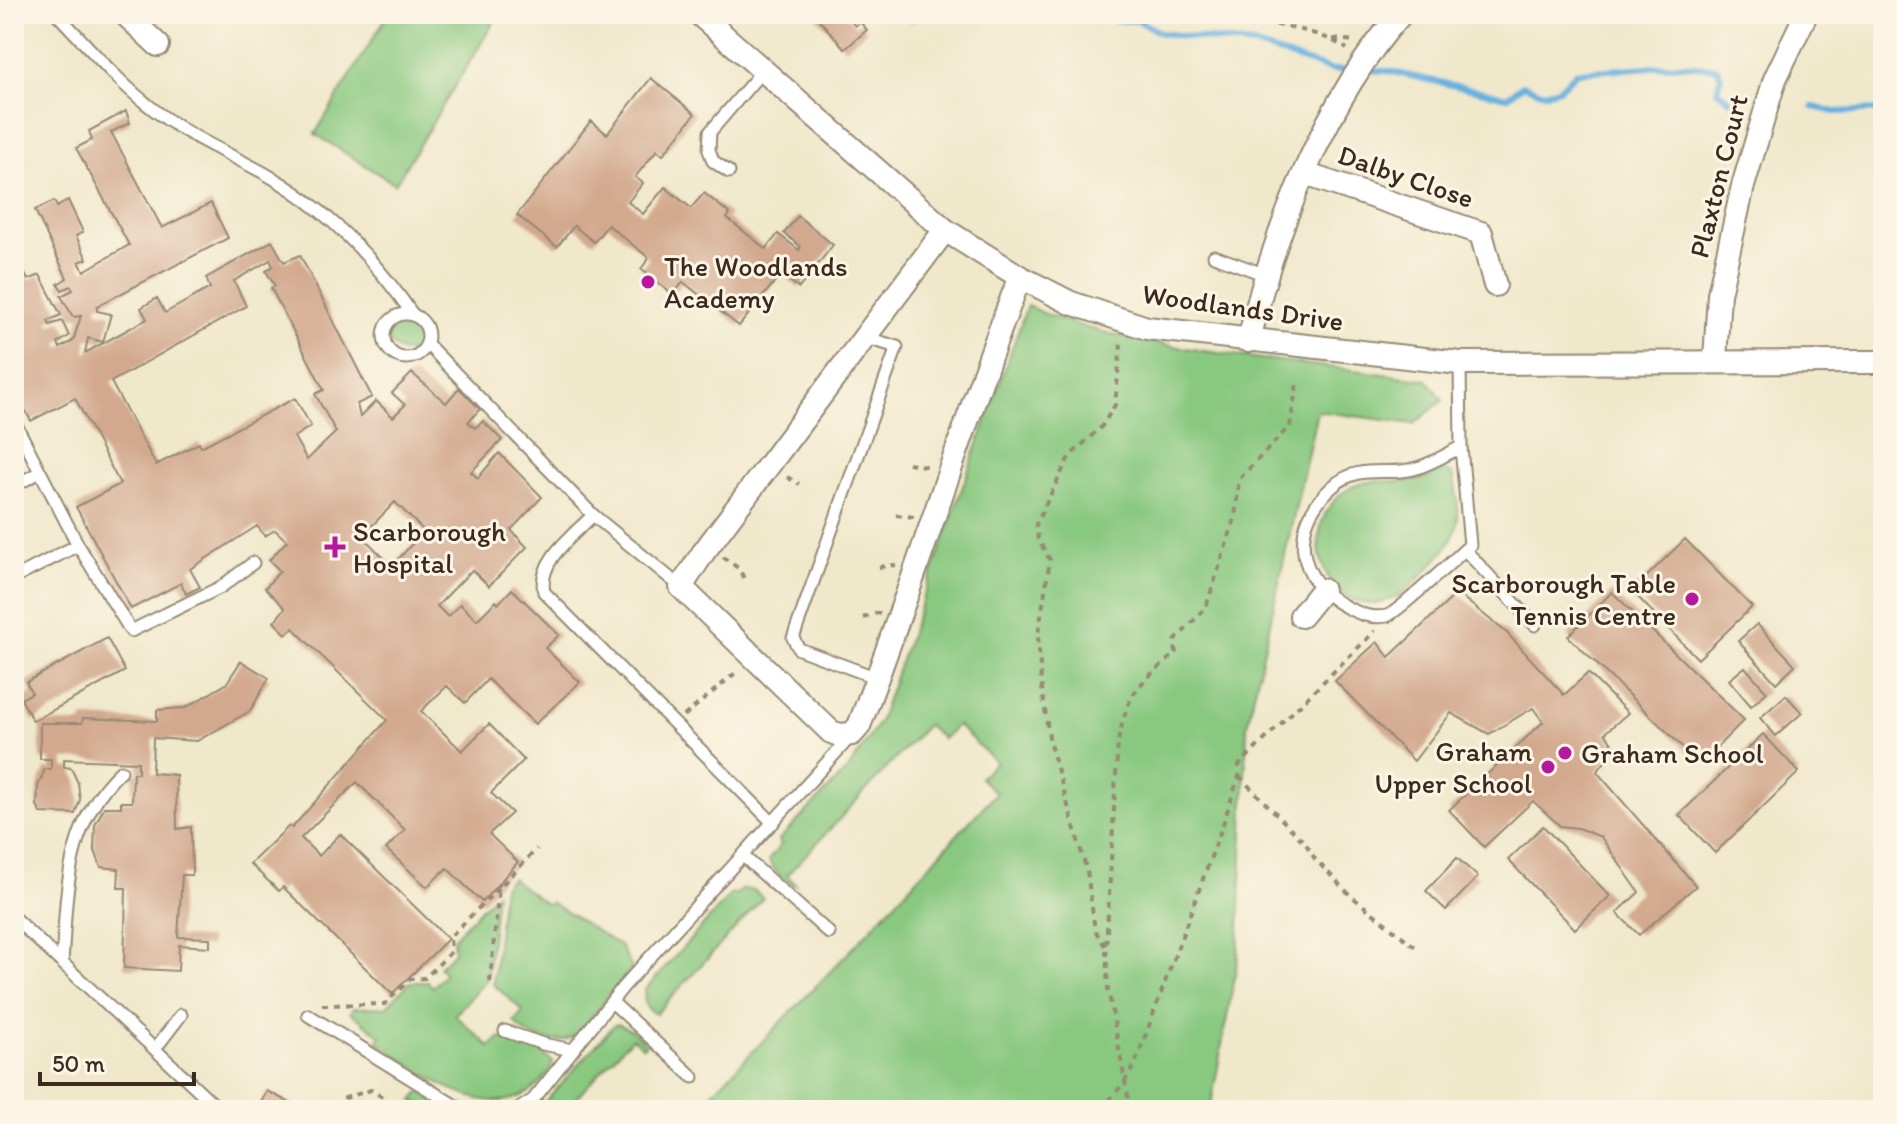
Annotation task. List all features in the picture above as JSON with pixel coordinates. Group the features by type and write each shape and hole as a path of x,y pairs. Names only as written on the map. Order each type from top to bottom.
{"street":[{"path":"125,14 158,45"},
{"name":"Woodlands Drive","path":"699,14 945,230 1020,277 1071,303 1147,328 1460,363 1883,362"},
{"path":"1249,341 1266,275 1330,117 1401,14"},
{"name":"Plaxton Court","path":"1715,360 1719,294 1743,186 1775,79 1806,14"},
{"name":"Dalby Close","path":"1305,174 1481,233 1495,285"},
{"path":"945,230 703,553 681,587 831,732 852,734 859,726 1020,277"},
{"path":"1301,616 1322,590"}],"lane":[{"path":"57,14 147,105 196,139 266,174 315,206 365,251 413,315 422,320 427,329 427,344 593,515 681,587"},
{"path":"729,172 713,161 709,150 710,132 763,70"},
{"path":"1214,256 1266,275"},
{"path":"413,315 397,315 390,320 385,329 386,347 402,359 414,357 427,344"},
{"path":"864,337 897,347 793,638 799,649 877,678"},
{"path":"1460,363 1461,447 1470,545 1390,615 1363,616 1333,600 1307,571 1302,540 1311,511 1329,489 1347,476 1371,470 1415,469 1461,447"},
{"path":"14,421 78,545 131,631 221,587 253,563"},
{"path":"14,486 40,472"},
{"path":"593,515 551,560 542,578 544,592 773,823"},
{"path":"14,578 78,545"},
{"path":"1465,550 1535,625"},
{"path":"517,1110 533,1100 612,1002 852,734"},
{"path":"62,963 69,865 102,789 121,771"},
{"path":"743,856 829,933"},
{"path":"14,918 220,1110"},
{"path":"612,1002 693,1077"},
{"path":"312,1010 462,1110"},
{"path":"155,1049 181,1015"},
{"path":"505,1031 572,1050"}],"path":[{"path":"1229,14 1295,27 1330,38 1360,70"},
{"path":"1106,948 1095,930 1087,871 1050,744 1038,635 1050,560 1038,539 1036,524 1069,457 1102,426 1115,405 1121,344"},
{"path":"1127,1110 1128,1098 1108,989 1106,948 1118,741 1125,708 1135,688 1176,653 1175,641 1206,607 1235,518 1239,479 1290,426 1297,383"},
{"path":"1101,1110 1124,1083 1135,1064 1217,842 1239,776 1239,765 1390,615"},
{"path":"674,723 753,658"},
{"path":"1239,776 1306,844 1315,859 1350,895 1418,949"},
{"path":"312,1010 385,1004 410,979 425,978 451,952 450,937 498,885 537,849"},
{"path":"490,982 498,885"},
{"path":"339,1110 345,1098 371,1090 403,1110"}],"green space":[{"path":"388,14 480,14 494,22 395,184 315,134"},
{"path":"1027,306 1084,327 1144,341 1427,380 1443,400 1414,424 1317,411 1247,726 1238,957 1210,1110 696,1110 851,950 996,793 980,778 996,762 957,725 943,739 927,725 787,875 796,885 780,876 769,860 781,844 779,840 850,767 879,722"},
{"path":"406,318 418,323 423,335 418,347 406,352 394,347 389,335 394,323"},
{"path":"1444,470 1453,475 1458,504 1457,526 1448,546 1412,585 1392,599 1369,603 1349,598 1334,585 1323,567 1319,546 1322,524 1332,504 1357,485 1372,481 1414,480"},
{"path":"511,878 548,905 551,902 620,946 632,968 593,1016 577,1033 565,1040 540,1039 519,1028 514,1022 523,1011 493,984 503,886"},
{"path":"742,889 754,890 763,898 656,1014 650,1010 644,997 645,990 732,893 736,895"},
{"path":"496,893 487,979 455,1015 490,1047 499,1038 540,1050 553,1062 547,1075 530,1091 512,1099 492,1101 471,1097 431,1078 377,1042 381,1036 350,1012 353,1008 386,1007 410,982 428,982 433,987 445,974 439,967 454,952 453,938"},
{"path":"619,1024 633,1031 646,1044 643,1047 632,1038 565,1110 538,1110 614,1025"},
{"path":"420,1092 450,1110 432,1110 413,1101"}],"building":[{"path":"814,14 852,14 848,17 855,26 860,22 867,30 845,49"},
{"path":"902,14 919,14 912,23"},
{"path":"651,78 695,114 663,155 657,150 635,177 643,183 628,202 643,214 665,187 691,208 704,193 730,214 727,218 766,249 778,234 799,250 801,247 784,233 798,216 833,245 799,288 781,274 739,326 683,282 673,295 641,269 649,258 608,225 594,242 574,226 557,247 517,215 591,121 607,134"},
{"path":"126,111 130,123 111,132 162,228 211,203 228,238 97,306 97,311 111,314 103,342 88,338 85,353 147,319 141,308 157,298 165,313 210,288 206,278 272,241 284,262 300,255 372,397 357,404 360,417 376,401 393,417 405,405 392,393 412,373 446,403 459,388 480,409 468,422 475,428 483,421 502,440 471,472 478,478 499,453 542,497 511,530 527,547 489,586 472,570 437,606 448,617 460,604 477,620 512,589 559,635 545,648 580,682 535,724 488,679 465,703 447,686 421,711 462,751 489,724 524,760 491,793 512,813 489,834 518,862 482,902 447,868 427,887 386,849 405,830 357,782 301,838 319,856 340,834 448,939 392,994 283,887 279,891 250,864 289,826 292,828 387,720 293,628 286,634 274,622 285,608 265,588 280,571 269,560 287,541 275,530 265,536 257,526 190,569 200,587 186,594 181,583 131,609 76,507 120,484 75,398 31,421 14,389 14,253 28,280 40,275 61,315 48,321 50,325 62,321 69,336 58,343 60,348 73,341 81,316 73,317 61,296 73,290 71,286 62,290 58,284 67,278 35,210 54,201 57,207 68,200 83,232 76,236 87,259 79,262 84,271 129,245 76,148 92,140 89,131","holes":["270,260 273,266 266,271 275,286 271,288 324,390 315,394 336,432 307,460 294,437 311,426 295,398 201,447 199,443 156,465 111,382 246,306 234,281","395,502 424,531 392,566 362,536"]},
{"name":"Scarborough Table Tennis Centre","path":"1685,539 1752,607 1698,659 1632,591"},
{"path":"1612,592 1744,720 1700,764 1568,636"},
{"name":"Graham Upper School","path":"1457,593 1507,633 1564,695 1588,673 1628,713 1605,733 1616,748 1597,772 1696,886 1639,935 1617,913 1639,892 1601,837 1578,828 1560,826 1533,801 1484,847 1449,810 1543,722 1533,708 1489,734 1451,713 1414,761 1335,681 1377,642 1389,657"},
{"path":"1757,624 1795,665 1776,683 1738,641"},
{"path":"107,638 125,671 33,721 21,699 32,693 26,682"},
{"path":"241,661 269,678 250,711 197,741 153,738 152,773 176,775 177,829 191,827 192,875 182,875 178,937 210,938 210,947 179,945 178,971 124,968 126,888 118,888 119,869 101,867 94,848 95,825 104,807 121,807 121,802 132,802 133,773 138,773 138,762 64,759 64,767 71,768 78,783 80,800 75,814 40,813 37,805 38,786 45,769 51,769 51,759 40,759 40,723 82,723 83,718 157,721 157,710 185,708 226,684"},
{"path":"1745,667 1767,692 1751,706 1729,680"},
{"path":"1786,695 1802,713 1776,736 1760,718"},
{"path":"1763,734 1799,772 1715,853 1679,815"},
{"path":"1543,826 1610,896 1575,929 1508,860"},
{"path":"1457,858 1478,877 1446,910 1426,891"},
{"path":"267,1091 298,1107 296,1110 249,1110 252,1105 258,1108"}],"waterway":[{"path":"1103,14 1114,20 1139,21 1161,33 1254,45 1332,70 1351,70"},
{"path":"1366,70 1388,71 1507,97 1523,85 1544,93 1559,89 1577,72 1681,65 1717,68 1721,76 1717,91 1730,100"},
{"path":"1813,107 1835,112 1883,110"}],"place":[{"name":"The Woodlands Academy","path":"648,282"},
{"name":"Scarborough Hospital","path":"335,547"},
{"name":"Scarborough Table Tennis Centre","path":"1692,599"},
{"name":"Graham School","path":"1565,753"},
{"name":"Graham Upper School","path":"1548,767"}]}
